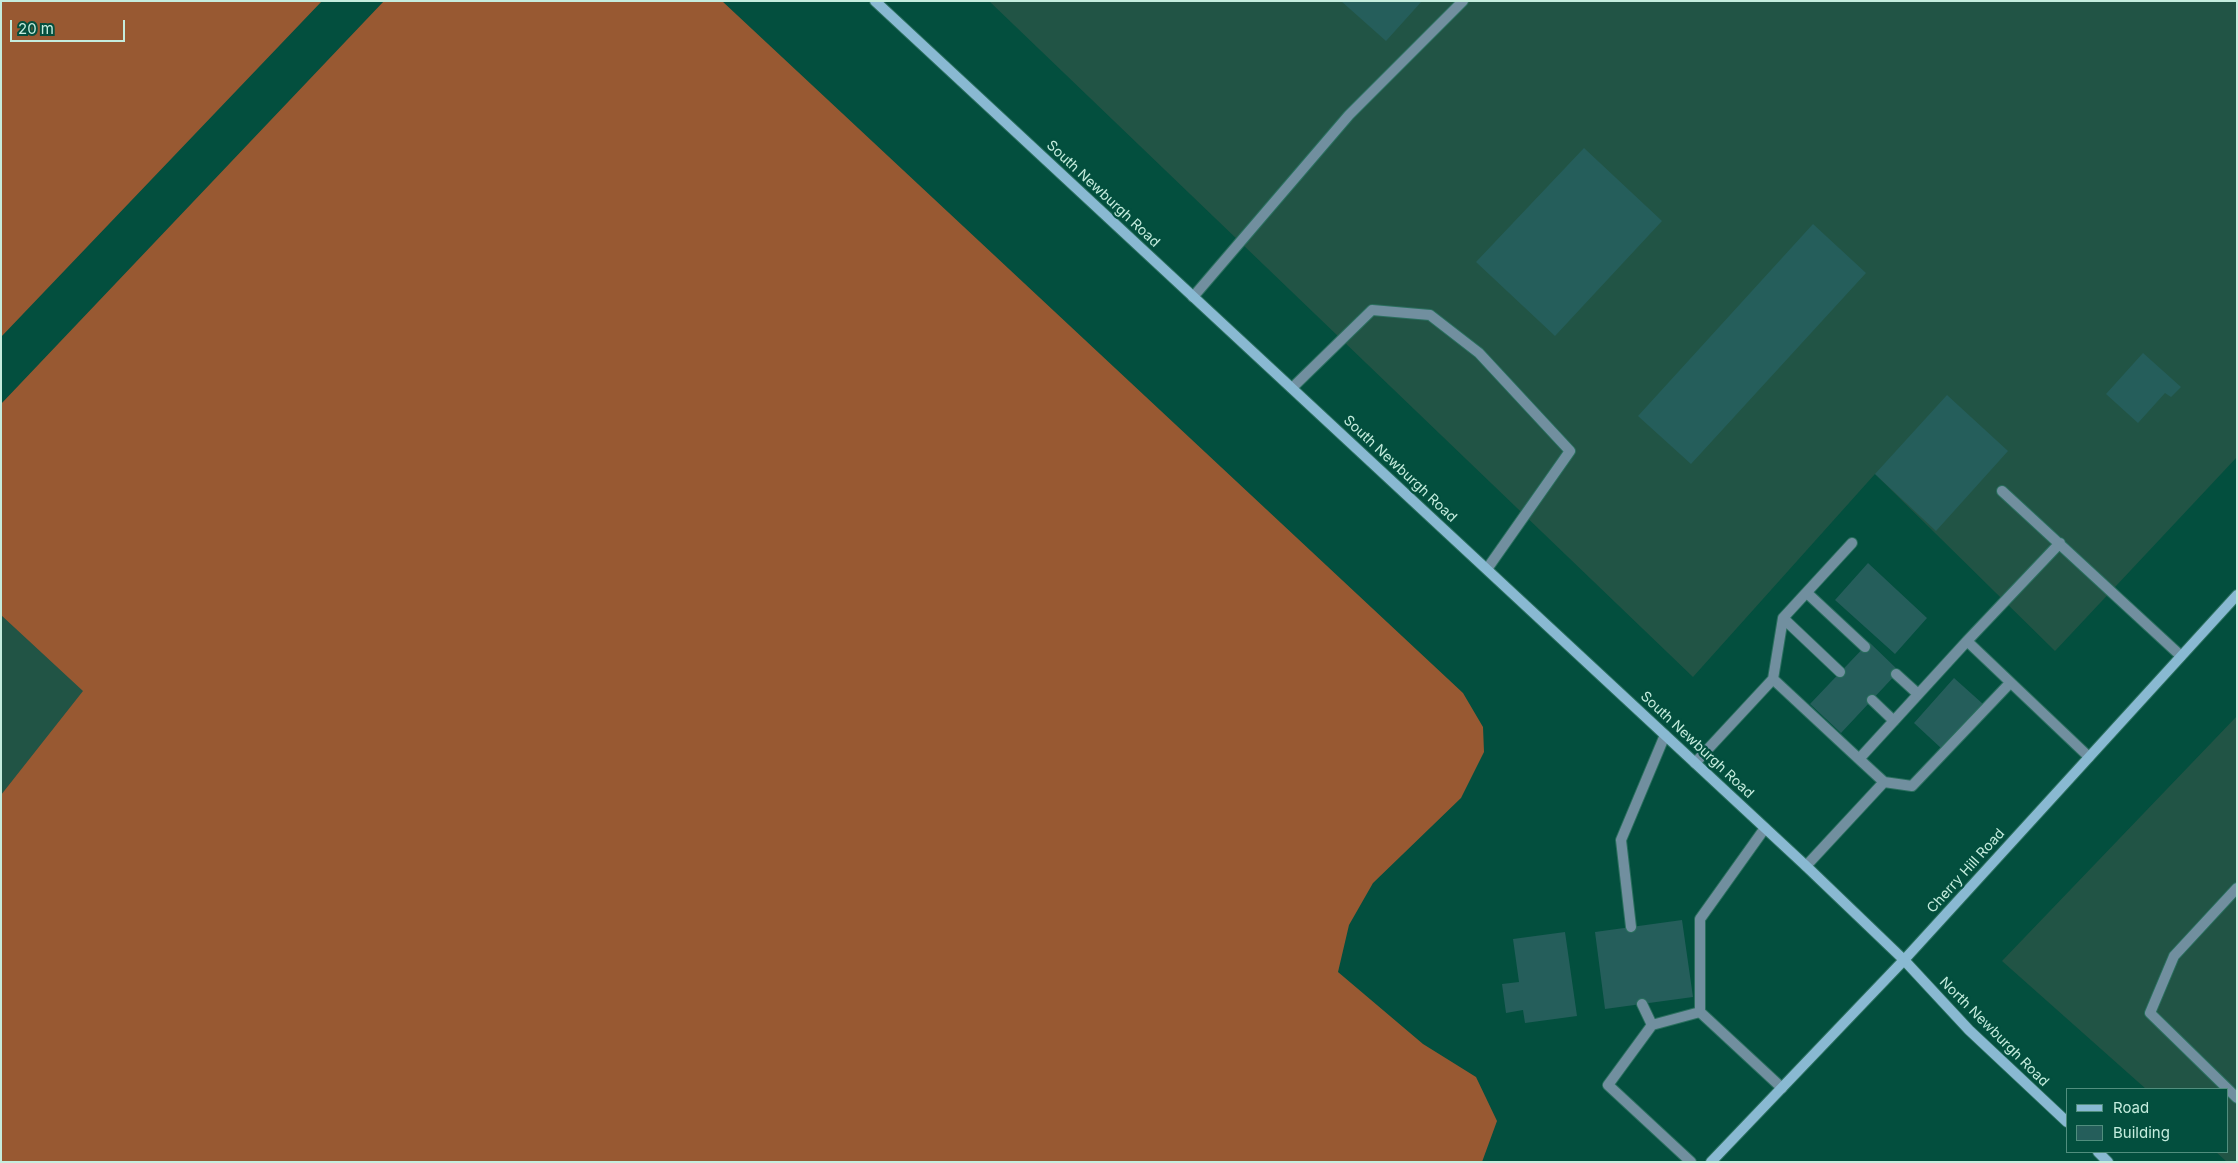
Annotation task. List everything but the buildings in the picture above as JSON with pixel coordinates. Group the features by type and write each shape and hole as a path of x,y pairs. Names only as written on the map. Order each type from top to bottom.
{"main road":[{"name":"South Newburgh Road","path":"875,1 1695,762 1904,960"},
{"name":"Cherry Hill Road","path":"1711,1162 1904,960 2237,595"},
{"name":"North Newburgh Road","path":"1904,960 1969,1030 2066,1121"},
{"path":"2099,1153 2108,1162"}],"lane":[{"path":"1193,297 1348,115 1463,1"},
{"path":"1292,388 1372,310 1430,316 1479,353 1570,451 1487,569"},
{"path":"2002,491 2181,656"},
{"path":"1695,762 1773,679 1783,618 1852,543"},
{"path":"1859,759 2060,543"},
{"path":"1807,593 1865,647"},
{"path":"1783,618 1840,672"},
{"path":"1967,641 2089,757"},
{"path":"1896,674 1918,694"},
{"path":"1773,679 1884,782 1912,786 2010,683"},
{"path":"1872,700 1894,721"},
{"path":"1631,927 1621,840 1666,735"},
{"path":"1806,866 1884,782"},
{"path":"1765,828 1700,919 1700,1012 1782,1088"},
{"path":"2227,1088 2150,1013 2174,956 2237,888"},
{"path":"1642,1004 1652,1024"},
{"path":"1691,1162 1608,1085 1652,1024 1700,1012"},
{"path":"2228,1089 2237,1098"}],"shaded area":[{"path":"1,1 322,1 1,337"},
{"path":"384,1 722,1 1463,693 1483,727 1484,752 1461,798 1373,883 1349,925 1338,972 1423,1044 1476,1077 1497,1121 1482,1162 1,1162 1,795 83,691 1,615 1,404"},
{"path":"989,1 2237,1 2237,457 2055,651 1875,474 1693,677"},
{"path":"1,579 120,689 1,809"},
{"path":"2237,716 2237,1162 2227,1162 2217,1153 2228,1153 2228,1088 2145,1088 2002,961"}]}
